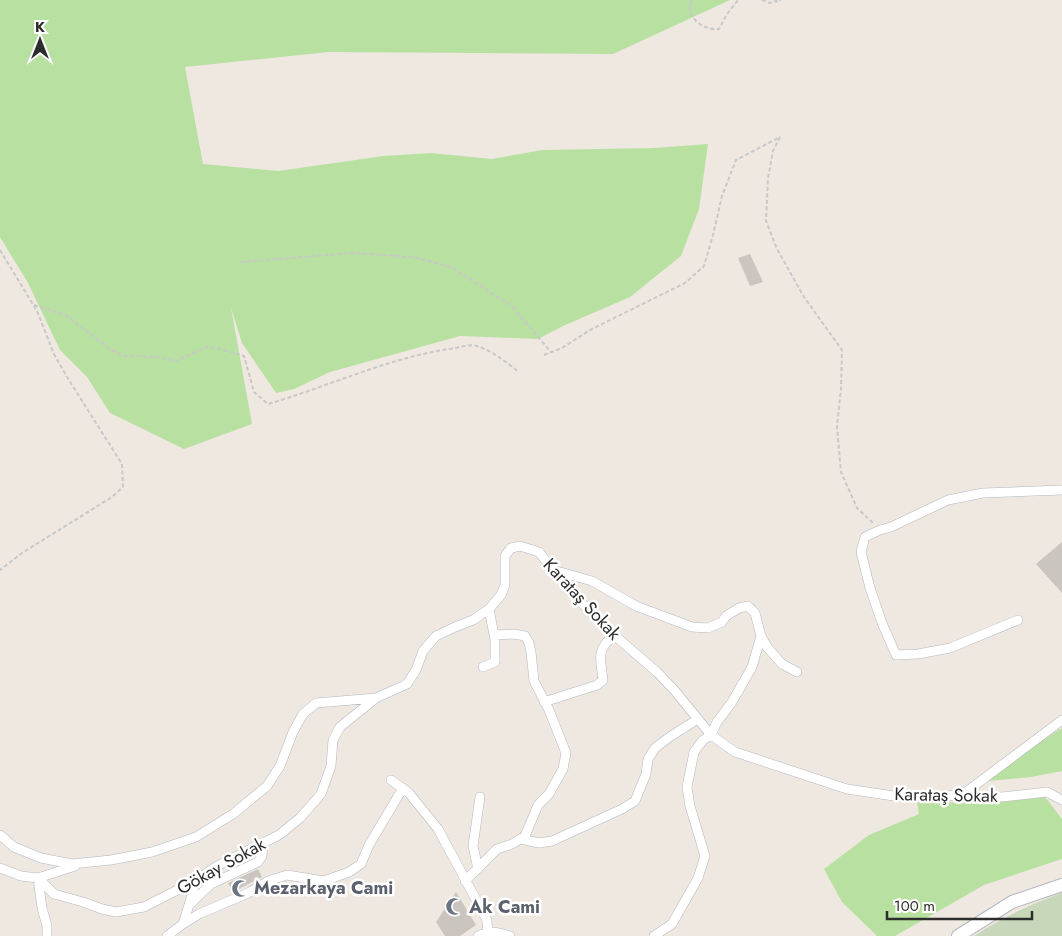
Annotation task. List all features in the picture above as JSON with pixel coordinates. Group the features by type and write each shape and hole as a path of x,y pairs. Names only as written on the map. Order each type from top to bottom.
{"main road":[{"path":"958,936 1012,902 1062,886"}],"street":[{"path":"1018,620 950,648 918,654 896,655 882,623 862,552 865,537 948,500 983,493 1062,490"},
{"name":"Karataş Sokak","path":"0,835 14,847 41,858 72,864 152,852 196,837 233,814 267,786 280,766 293,732 303,714 316,703 376,698 407,684 416,670 423,651 436,636 473,620 489,609 506,585 505,556 511,548 520,546 538,552 568,589 614,636 657,672 712,735 735,752 847,788 907,798 1002,797 1048,792 1062,800"},
{"path":"553,570 592,581 636,606 692,627 708,628 722,622 726,616 739,608 748,606 755,614 761,636 767,647 782,664 797,672"},
{"path":"483,667 496,662 489,609"},
{"path":"465,881 497,849 525,836 538,805 549,794 563,769 566,753 534,681 531,652 525,636 514,634 494,636"},
{"path":"544,702 597,685 603,680 600,654 604,643 614,636"},
{"path":"654,936 672,924 698,878 705,856 690,806 687,787 694,752 703,740 712,735 717,722 732,702 752,666 761,636"},
{"name":"Gökay Sokak","path":"38,878 54,894 116,912 144,907 195,881 217,866 279,835 300,818 321,794 331,766 333,740 340,727 376,698"},
{"path":"521,839 539,843 552,841 622,809 634,801 646,774 648,759 656,748 698,719"},
{"path":"962,796 1062,720"},
{"path":"391,780 409,793 438,829 487,920 488,934"},
{"path":"166,936 199,914 248,893 268,881 286,875 324,881 349,872 361,864 369,845 403,788"},
{"path":"478,869 473,846 480,797"},
{"path":"189,905 211,884 258,862 262,856 264,843"},
{"path":"0,868 21,876 38,878 85,863"},
{"path":"38,878 42,908 47,926 47,936"},
{"path":"183,924 195,881"},
{"path":"478,936 495,931 510,936"}],"path":[{"path":"692,0 690,4 692,14 697,23 713,30 719,29 738,0"},
{"path":"762,0 770,3 779,2 780,0"},
{"path":"544,355 562,348 590,330 685,283 704,266 722,196 736,160 780,137 773,151 768,178 766,220 777,249 804,297 842,350 837,427 841,472 857,508 880,530"},
{"path":"0,250 34,305 54,354 67,377 122,464 123,487 112,497 22,552 0,570"},
{"path":"240,262 353,253 412,257 451,267 512,306 551,352"},
{"path":"34,305 65,315 110,350 124,356 158,357 176,361 206,348 217,348 244,356 254,392 268,404 292,398 393,362 448,349 476,345 499,357 520,372"}],"green space":[{"path":"0,0 730,0 613,54 329,52 185,67 203,164 278,171 384,156 431,153 492,159 542,150 653,148 708,144 699,209 681,256 630,297 538,339 460,336 330,372 294,389 276,393 242,343 231,308 252,424 184,449 110,413 87,377 60,350 28,283 0,237"},
{"path":"1062,728 1062,771 1031,777 988,781 983,776"},
{"path":"1045,797 1062,819 1062,859 984,885 895,936 877,936 842,902 824,869 869,835 919,814 917,803 999,802"},
{"path":"1062,893 1062,936 974,936 1016,912"}],"building":[{"path":"750,254 763,282 750,286 738,258"},
{"path":"1062,542 1062,593 1036,564"},
{"path":"258,869 262,877 233,892 228,883"},
{"name":"Ak Cami","path":"456,892 476,925 460,936 445,936 436,922"}],"place":[{"name":"Mezarkaya Cami","path":"240,888"},
{"name":"Ak Cami","path":"455,907"}]}
